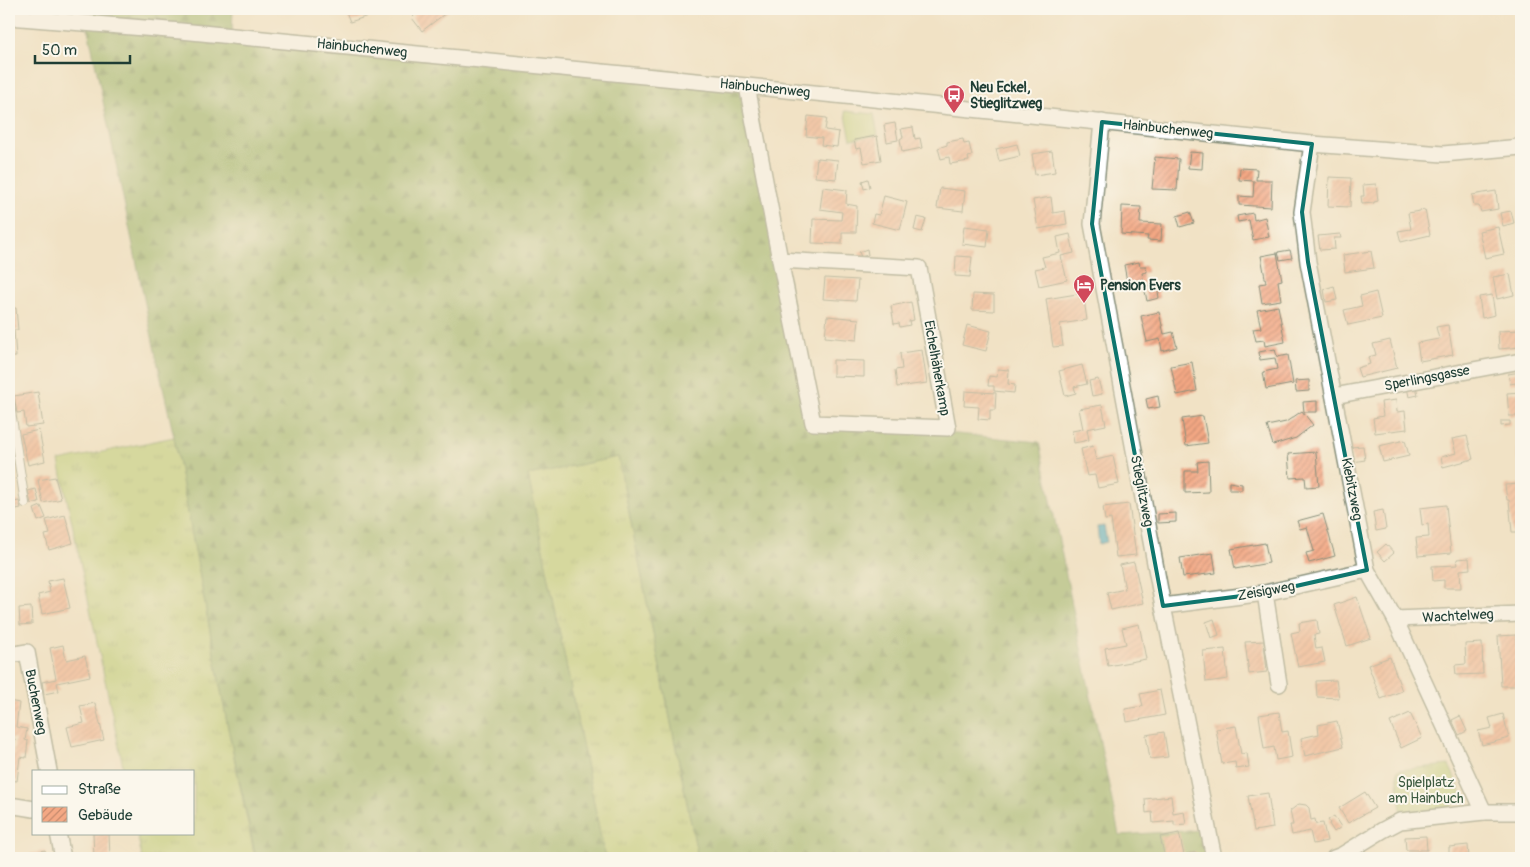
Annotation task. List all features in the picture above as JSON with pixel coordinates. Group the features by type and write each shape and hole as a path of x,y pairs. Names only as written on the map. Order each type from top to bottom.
{"street":[{"name":"Hainbuchenweg","path":"9,17 200,33 747,86 1312,144 1443,154 1521,148"},
{"name":"Eichelhäherkamp","path":"747,86 780,260 813,423 948,428 919,268 780,260"},
{"name":"Stieglitzweg","path":"1102,122 1092,224 1163,606 1214,858"},
{"name":"Kiebitzweg","path":"1312,144 1302,212 1308,262 1367,570 1395,619 1484,812"},
{"name":"Sperlingsgasse","path":"1334,396 1521,361"},
{"name":"Zeisigweg","path":"1163,606 1265,593 1367,570"},
{"path":"1265,593 1279,684"},
{"name":"Wachtelweg","path":"1395,619 1521,614"},
{"name":"Buchenweg","path":"9,655 27,652 49,770"},
{"path":"9,805 32,809"},
{"path":"1334,858 1400,821 1484,812 1521,812"},
{"path":"58,834 63,858"}],"lane":[{"path":"9,398 25,503"}],"highlighted area":[{"path":"1102,122 1312,144 1302,212 1308,262 1367,570 1265,593 1163,606 1092,224"}],"green space":[{"path":"10,9 233,9 232,32 118,27 750,77 814,420 1039,442 1119,835 1201,830 1208,858 698,858 618,457 528,475 605,858 256,858 227,723 174,437 87,24"},
{"path":"845,111 874,114 878,135 851,139"},
{"path":"174,437 227,723 255,858 142,858 137,834 195,834 195,770 124,770 59,461"},
{"path":"618,457 698,858 605,858 528,475"},
{"name":"Spielplatz am Hainbuch","path":"1449,765 1463,796 1449,809 1408,816 1401,811 1397,770"}],"water":[{"path":"1104,526 1107,542 1099,544 1097,527"}],"building":[{"path":"345,9 373,9 374,14 350,22"},
{"path":"409,9 451,9 422,31 412,18 414,16"},
{"path":"808,116 827,118 825,130 839,132 837,147 821,145 822,138 806,136"},
{"path":"895,123 898,140 887,142 884,125"},
{"path":"913,127 915,139 920,138 922,148 902,152 900,139 903,137 901,129"},
{"path":"877,136 881,160 864,163 861,148 856,149 854,140"},
{"path":"963,139 964,144 969,143 972,156 968,157 969,161 950,164 949,157 941,159 938,148 947,145 947,142"},
{"path":"1017,144 1020,156 999,161 996,149"},
{"path":"1052,151 1055,172 1035,175 1032,154"},
{"path":"1190,152 1203,153 1202,169 1188,168"},
{"path":"1155,157 1179,159 1177,190 1152,189"},
{"path":"817,158 838,160 836,179 815,177"},
{"path":"1240,168 1257,169 1256,180 1272,180 1271,207 1239,205 1239,196 1253,197 1254,181 1239,180"},
{"path":"1329,177 1351,178 1350,207 1328,206"},
{"path":"868,179 870,187 864,189 862,181"},
{"path":"1376,184 1378,201 1362,204 1361,196 1364,196 1363,185"},
{"path":"823,187 847,190 846,204 857,206 856,232 842,232 842,244 812,243 813,219 841,220 842,212 820,209"},
{"path":"940,188 965,191 963,211 937,208"},
{"path":"1496,191 1498,209 1481,212 1479,206 1474,206 1472,195"},
{"path":"884,196 907,202 900,230 872,223 874,214 879,215"},
{"path":"1051,197 1053,213 1065,211 1067,224 1038,229 1033,200"},
{"path":"1122,206 1141,207 1140,223 1162,224 1161,241 1147,240 1148,236 1121,234"},
{"path":"1425,210 1430,235 1401,242 1398,231 1411,229 1408,213"},
{"path":"1511,211 1514,223 1503,226 1500,213"},
{"path":"1190,212 1194,223 1180,227 1177,216"},
{"path":"1253,213 1254,220 1265,217 1269,237 1253,240 1249,220 1238,222 1237,216"},
{"path":"917,217 926,219 922,232 914,230"},
{"path":"964,226 989,229 987,247 962,244"},
{"path":"1498,227 1504,254 1485,258 1479,231"},
{"path":"1070,234 1074,253 1061,256 1067,280 1039,286 1035,269 1045,267 1042,257 1060,253 1057,237"},
{"path":"1340,234 1341,238 1334,238 1335,249 1320,250 1318,236"},
{"path":"867,249 868,255 861,257 859,252"},
{"path":"1290,250 1292,258 1280,260 1278,252"},
{"path":"1371,251 1374,268 1345,272 1343,255"},
{"path":"1277,253 1282,280 1278,281 1281,300 1262,303 1259,284 1266,283 1261,256"},
{"path":"956,256 972,257 970,277 955,276"},
{"path":"9,258 13,280 9,281"},
{"path":"1139,262 1140,266 1146,266 1147,272 1142,273 1144,284 1128,287 1124,265"},
{"path":"1510,274 1514,295 1497,299 1493,277"},
{"path":"825,278 858,280 856,301 823,299"},
{"path":"1157,284 1159,298 1147,301 1144,286"},
{"path":"1334,286 1337,300 1326,302 1324,289"},
{"path":"1376,292 1382,318 1348,325 1344,310 1362,306 1360,296"},
{"path":"1083,293 1087,320 1060,324 1063,346 1053,347 1046,299"},
{"path":"973,294 994,295 994,311 972,310"},
{"path":"1492,295 1495,315 1482,318 1479,297"},
{"path":"911,302 914,320 909,321 910,325 900,327 899,323 894,324 891,306"},
{"path":"1278,306 1285,342 1265,346 1264,340 1256,341 1253,329 1261,328 1257,310"},
{"path":"16,308 18,330 14,330 16,357 9,357 9,309"},
{"path":"1159,312 1164,334 1173,332 1177,347 1162,351 1160,339 1147,342 1141,316"},
{"path":"827,316 859,319 857,340 825,337"},
{"path":"967,325 991,331 986,351 962,345"},
{"path":"1448,325 1453,355 1420,361 1417,343 1439,339 1436,327"},
{"path":"1521,330 1521,347 1499,349 1498,331"},
{"path":"1390,340 1397,368 1360,377 1357,368 1370,364 1368,357 1376,355 1373,344"},
{"path":"1275,349 1277,357 1288,355 1293,384 1266,389 1263,372 1277,369 1275,358 1260,360 1259,352"},
{"path":"922,350 927,383 897,387 895,370 902,369 900,353"},
{"path":"833,360 864,361 864,377 833,376"},
{"path":"1192,362 1197,391 1177,395 1171,366"},
{"path":"1082,365 1087,384 1074,387 1076,393 1065,396 1059,371"},
{"path":"998,369 1009,370 1008,384 1015,385 1014,393 994,391 994,386 988,386 989,376 997,377"},
{"path":"1521,372 1521,382 1510,384 1508,374"},
{"path":"1098,379 1102,394 1092,396 1089,381"},
{"path":"1309,380 1309,391 1296,392 1295,381"},
{"path":"1416,386 1418,395 1409,397 1407,387"},
{"path":"965,391 996,393 995,410 990,410 990,420 978,419 979,407 964,406"},
{"path":"38,392 43,425 26,427 24,412 17,413 14,396"},
{"path":"1521,392 1521,416 1509,416 1507,393"},
{"path":"1158,396 1160,407 1148,409 1146,399"},
{"path":"1396,400 1397,412 1405,411 1407,429 1375,433 1373,418 1383,416 1381,402"},
{"path":"1317,401 1317,412 1304,412 1303,402"},
{"path":"1102,405 1106,425 1087,429 1089,440 1074,443 1072,431 1083,429 1079,409"},
{"path":"1302,411 1313,425 1296,438 1273,445 1267,426 1286,422"},
{"path":"1203,416 1208,443 1186,446 1182,419"},
{"path":"1501,421 1510,421 1510,425 1501,426"},
{"path":"1518,426 1521,426 1521,459 1517,459 1517,448 1519,448"},
{"path":"39,430 45,461 28,465 21,434"},
{"path":"1467,436 1473,459 1443,467 1441,457 1456,453 1452,439"},
{"path":"1405,440 1409,456 1383,462 1379,446"},
{"path":"1093,446 1096,460 1113,456 1119,484 1098,488 1095,475 1087,476 1081,449"},
{"path":"1363,446 1365,460 1353,462 1350,447"},
{"path":"1316,452 1319,486 1306,487 1305,477 1290,478 1288,454"},
{"path":"1208,461 1209,492 1185,493 1185,471 1198,471 1197,462"},
{"path":"55,477 61,499 43,503 38,480"},
{"path":"1229,482 1242,484 1242,490 1229,490"},
{"path":"1521,484 1521,532 1512,532 1509,500 1507,500 1505,485"},
{"path":"36,489 39,502 31,504 28,491"},
{"path":"19,501 21,508 16,509 14,502"},
{"path":"1129,504 1136,555 1116,557 1111,519 1105,520 1103,507"},
{"path":"1446,505 1451,553 1418,556 1416,538 1429,537 1428,524 1422,525 1420,508"},
{"path":"41,506 46,518 38,521 34,509"},
{"path":"1383,510 1386,529 1376,531 1373,512"},
{"path":"1176,513 1176,522 1158,523 1158,514"},
{"path":"1323,514 1335,556 1309,563 1306,553 1314,551 1307,527 1300,529 1297,521"},
{"path":"65,515 73,543 49,550 45,535 50,534 46,520"},
{"path":"1265,543 1269,563 1235,569 1231,549"},
{"path":"1386,544 1394,553 1385,561 1377,552"},
{"path":"1521,546 1521,572 1520,572 1517,547"},
{"path":"1213,553 1216,573 1183,577 1180,558"},
{"path":"1469,558 1470,569 1460,570 1461,588 1444,588 1444,580 1433,581 1432,566 1458,565 1457,559"},
{"path":"1134,562 1143,603 1111,610 1107,593 1125,589 1120,565"},
{"path":"63,578 70,608 42,614 38,595 50,592 48,581"},
{"path":"1357,597 1371,638 1347,646 1334,605"},
{"path":"31,607 32,624 20,625 19,608"},
{"path":"1214,619 1219,635 1211,638 1206,622"},
{"path":"1317,620 1319,634 1314,635 1316,649 1322,648 1325,662 1298,667 1291,633 1300,631 1299,623"},
{"path":"1139,624 1146,659 1108,666 1105,648 1126,644 1122,628"},
{"path":"1516,635 1519,686 1501,686 1498,636"},
{"path":"1264,641 1267,672 1249,674 1245,642"},
{"path":"1482,643 1483,674 1456,675 1455,665 1466,664 1465,644"},
{"path":"63,645 66,660 85,656 90,676 57,683 59,691 44,694 42,682 56,679 50,648"},
{"path":"1225,649 1228,679 1206,682 1203,651"},
{"path":"1390,657 1402,691 1381,699 1368,665"},
{"path":"1336,680 1339,698 1317,697 1316,681"},
{"path":"1160,690 1165,715 1127,722 1125,709 1143,706 1140,694"},
{"path":"9,701 19,703 16,727 27,729 25,740 28,741 26,758 20,757 17,781 9,780 9,756 13,756 15,739 9,738"},
{"path":"95,703 104,740 72,747 67,727 84,723 80,706"},
{"path":"1279,712 1282,732 1288,731 1292,757 1276,760 1274,747 1264,749 1259,715"},
{"path":"1410,713 1422,738 1401,748 1390,722"},
{"path":"1503,714 1509,738 1482,745 1478,731 1492,728 1489,718"},
{"path":"1460,716 1467,731 1459,735 1452,720"},
{"path":"1337,721 1343,747 1305,756 1301,738 1319,734 1318,725"},
{"path":"1236,726 1241,754 1247,753 1249,767 1236,769 1235,762 1222,764 1216,729"},
{"path":"1164,732 1168,757 1150,759 1146,735"},
{"path":"1365,792 1375,808 1348,823 1339,808"},
{"path":"1268,793 1273,828 1254,831 1248,796"},
{"path":"1171,796 1173,813 1184,811 1186,824 1174,825 1174,821 1153,823 1152,812 1146,813 1145,799"},
{"path":"1299,804 1306,805 1309,808 1311,820 1315,819 1316,824 1323,823 1327,841 1313,844 1310,831 1292,835 1290,825 1293,825 1290,811"},
{"path":"1334,816 1341,827 1334,832 1328,820"},
{"path":"1179,833 1184,855 1165,858 1160,837"},
{"path":"93,834 109,834 110,858 94,858"},
{"path":"1426,836 1427,850 1406,850 1405,837"},
{"path":"1468,845 1469,858 1449,858 1449,847"},
{"path":"45,850 47,858 30,858 29,854"},
{"path":"1196,852 1197,858 1187,858 1186,854"}],"place":[{"name":"Neu Eckel, Stieglitzweg","path":"954,114"},
{"name":"Pension Evers","path":"1084,304"}]}
